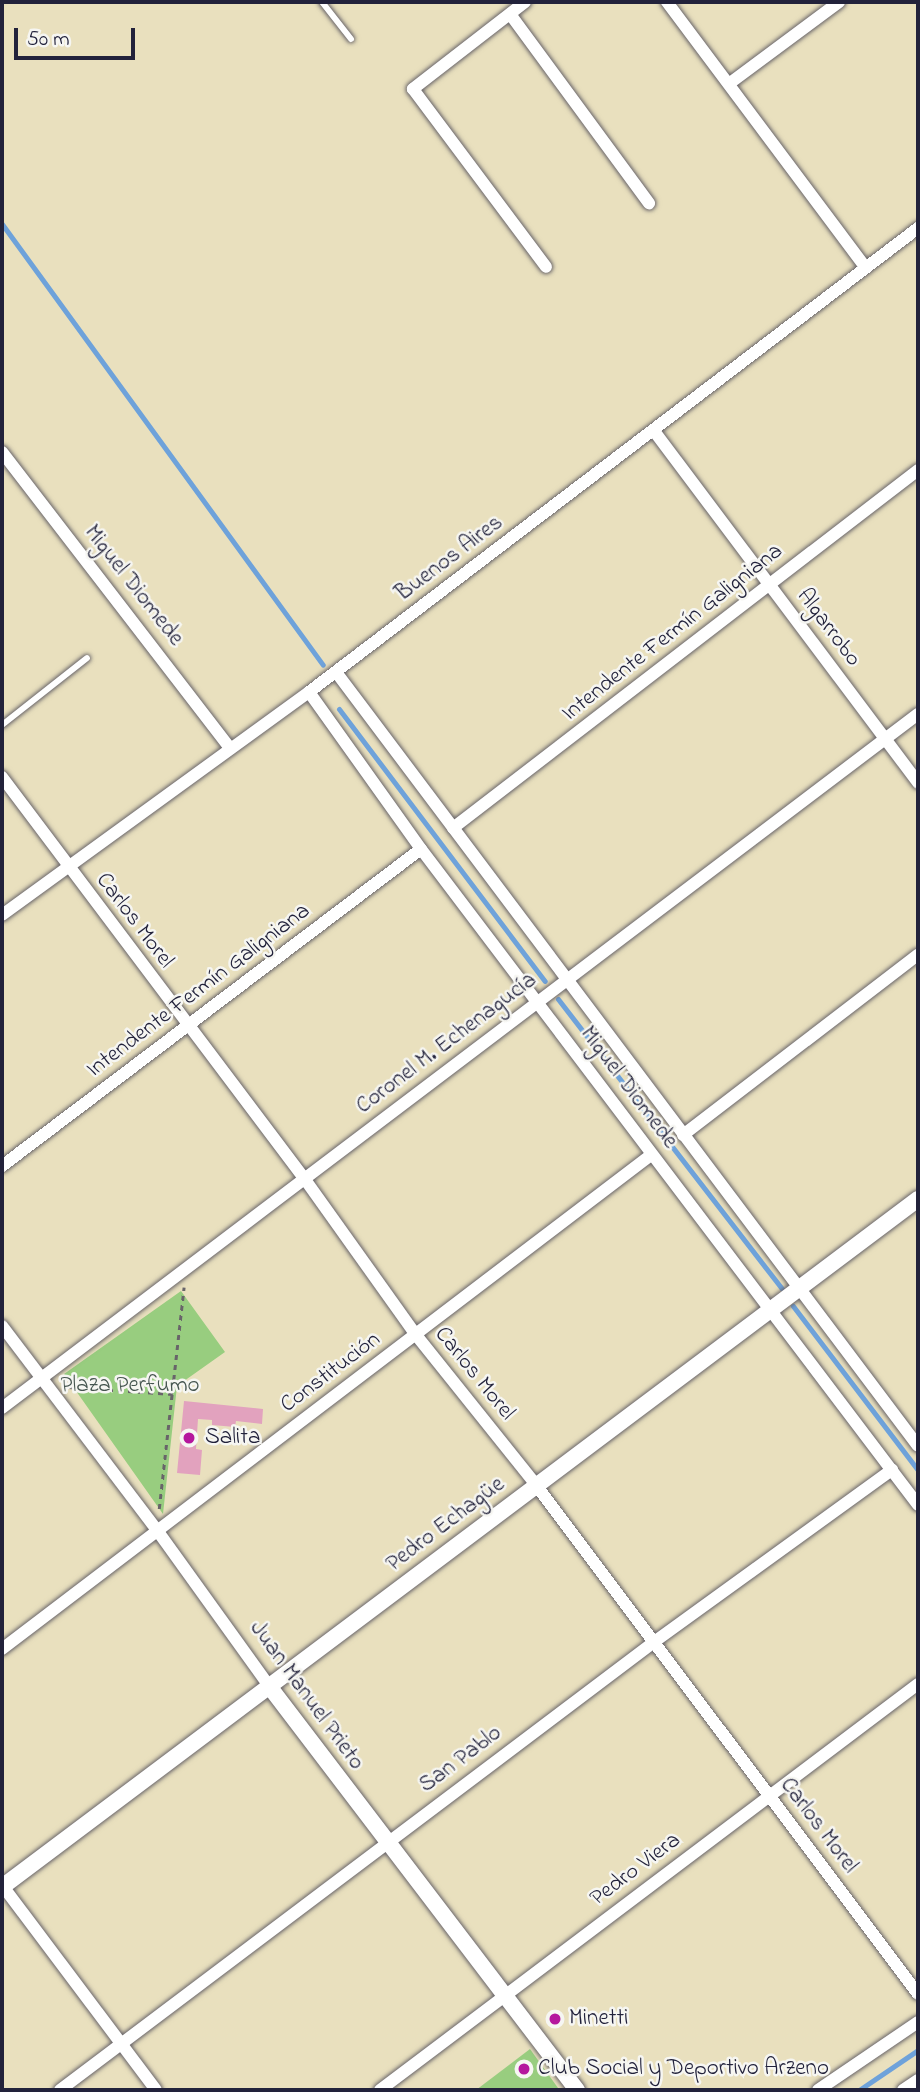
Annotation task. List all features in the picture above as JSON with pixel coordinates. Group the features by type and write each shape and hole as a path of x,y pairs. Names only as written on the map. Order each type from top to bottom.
{"street":[{"path":"525,2 413,89 546,267"},
{"path":"667,2 865,267"},
{"path":"730,83 839,2"},
{"path":"510,14 649,203"},
{"name":"Buenos Aires","path":"2,915 336,672 918,228"},
{"name":"Algarrobo","path":"654,431 918,783"},
{"name":"Miguel Diomede","path":"2,452 230,748"},
{"name":"Intendente Fermín Galigniana","path":"453,828 918,470"},
{"name":"Miguel Diomede","path":"336,672 798,1289 917,1443"},
{"name":"Miguel Diomede","path":"309,692 421,849 918,1505"},
{"name":"Coronel M. Echenagucía","path":"2,1408 44,1382 304,1178 918,714"},
{"name":"Carlos Morel","path":"2,778 67,868 304,1178 416,1335 536,1485 918,1994"},
{"name":"Intendente Fermín Galigniana","path":"2,1166 421,849"},
{"path":"683,1135 918,954"},
{"name":"Constitución","path":"2,1649 651,1155"},
{"name":"Pedro Echagüe","path":"2,1886 918,1199"},
{"name":"Juan Manuel Prieto","path":"2,1326 157,1530 386,1843 506,1994 577,2090"},
{"name":"San Pablo","path":"60,2090 654,1642 892,1470"},
{"name":"Pedro Viera","path":"380,2090 918,1684"},
{"path":"2,1886 156,2090"},
{"path":"818,2090 918,2022"},
{"path":"904,2090 918,2080"}],"lane":[{"path":"322,2 351,39"},
{"path":"2,725 87,658"}],"path":[{"path":"157,1530 186,1269"},
{"path":"44,1382 173,1394"}],"green space":[{"name":"Plaza Perfumo","path":"181,1291 225,1352 177,1386 163,1514 64,1374"},
{"name":"Club Social y Deportivo Arzeno","path":"530,2049 558,2088 476,2090"}],"building":[{"name":"Salita","path":"184,1401 263,1409 262,1424 236,1421 235,1427 212,1425 212,1420 198,1419 196,1449 202,1450 200,1475 177,1473"}],"waterway":[{"path":"2,224 323,665"},
{"path":"339,709 545,981"},
{"path":"558,999 782,1289"},
{"path":"793,1306 918,1470"},
{"path":"859,2090 918,2050"}],"place":[{"name":"Salita","path":"189,1438"},
{"name":"Minetti","path":"555,2019"},
{"name":"Club Social y Deportivo Arzeno","path":"524,2069"}]}
